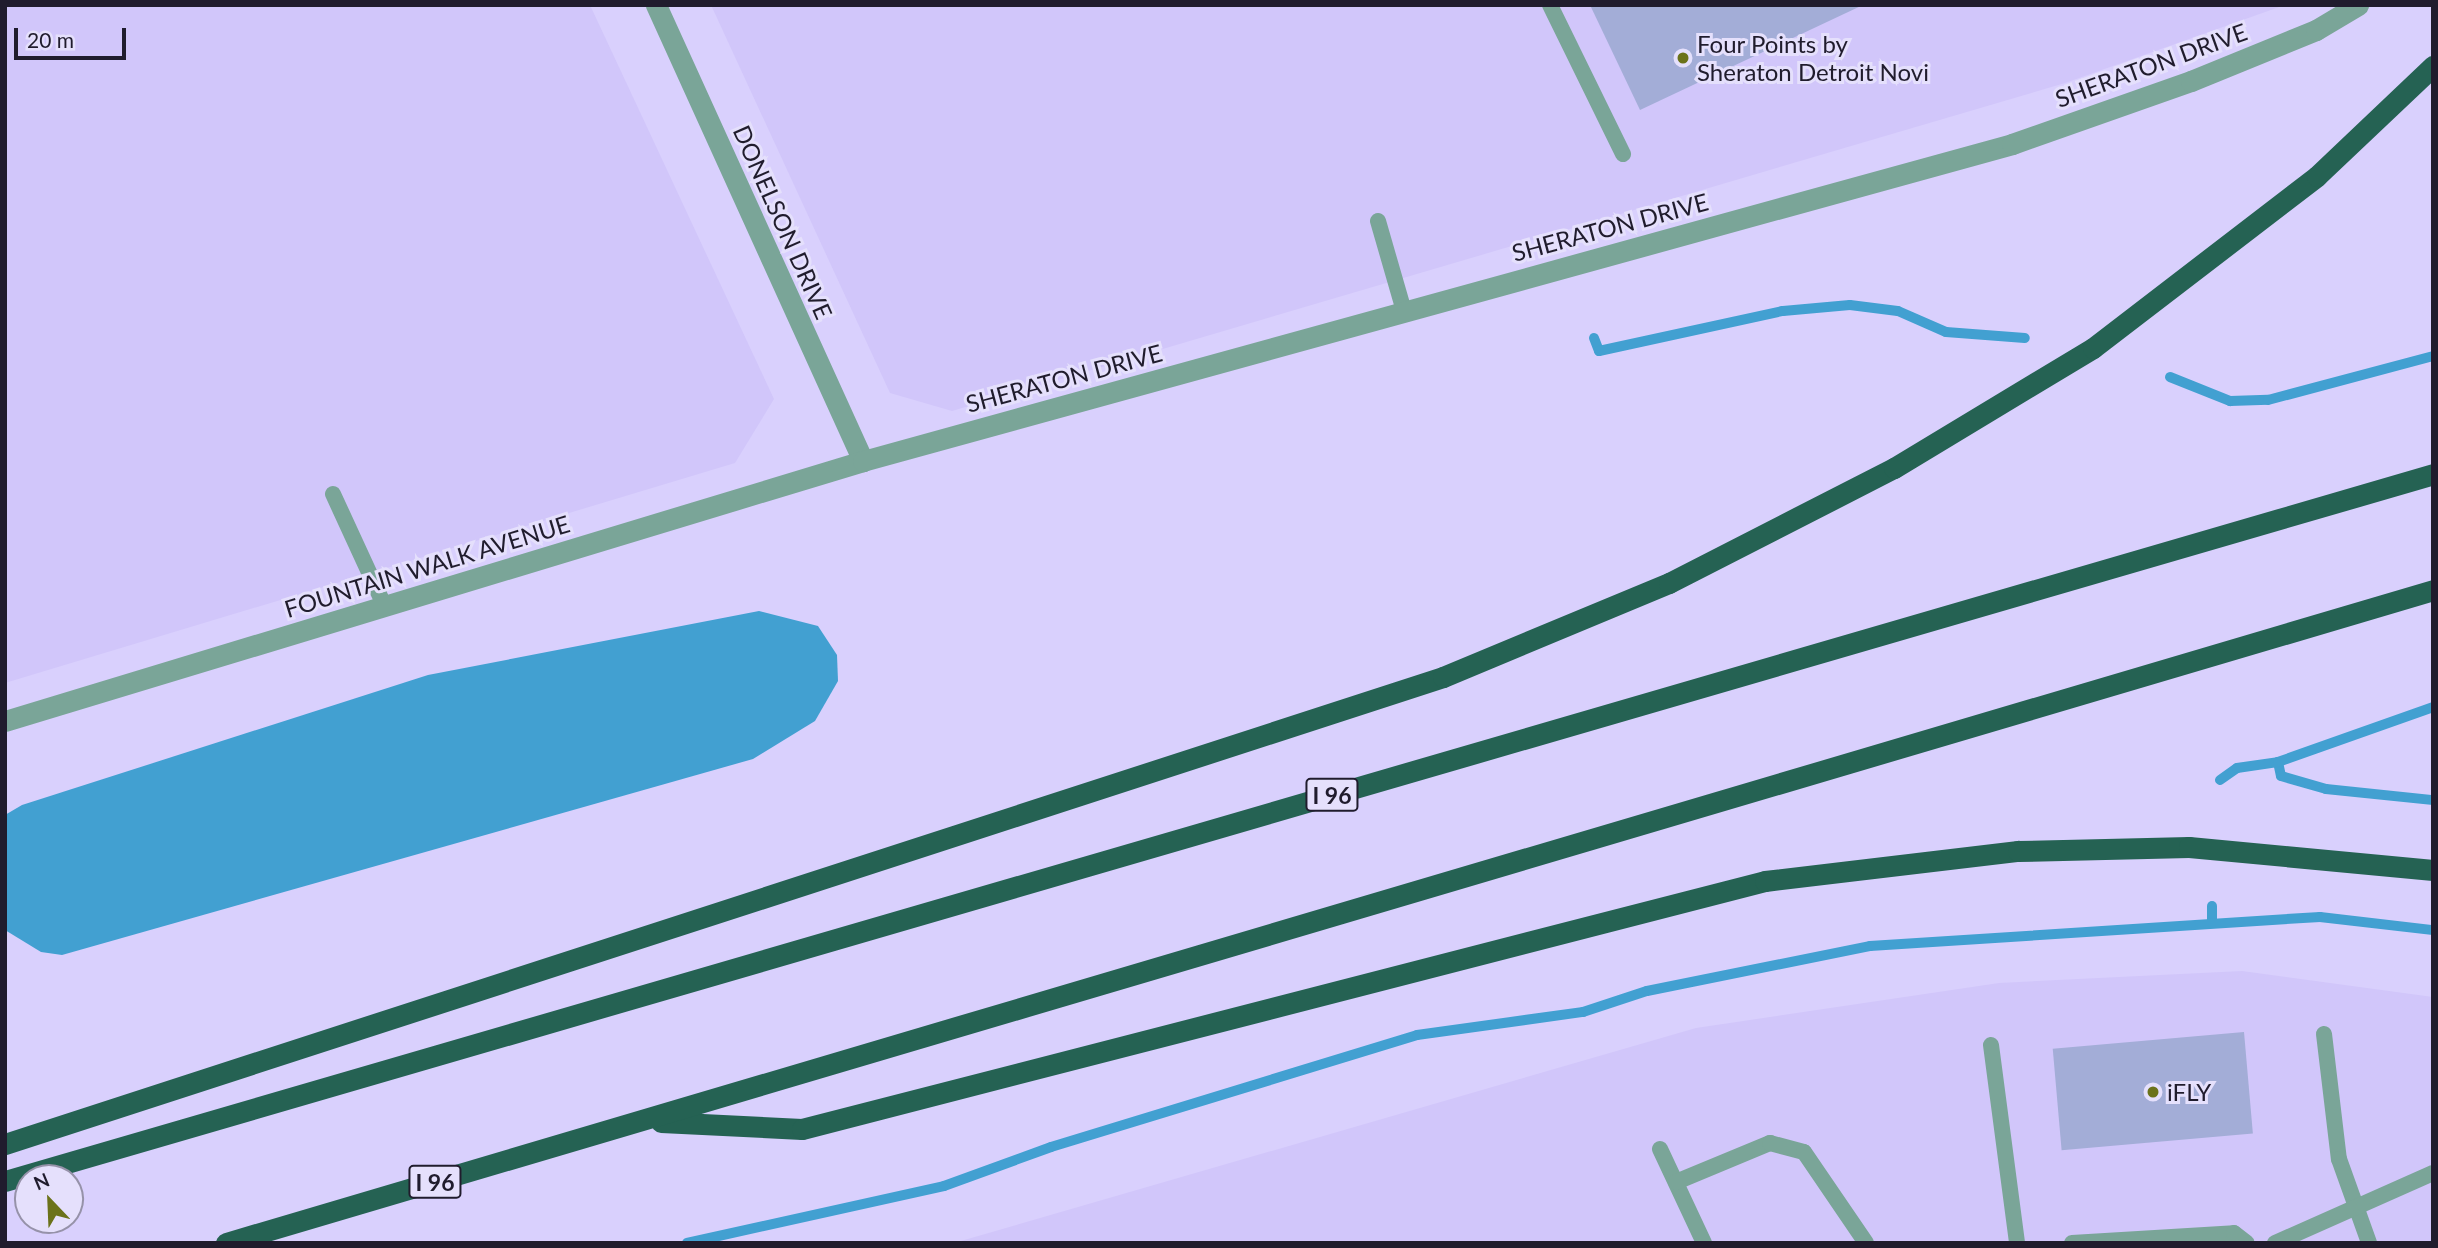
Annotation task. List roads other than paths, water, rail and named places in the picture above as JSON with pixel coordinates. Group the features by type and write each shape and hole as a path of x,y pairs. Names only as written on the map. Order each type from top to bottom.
{"highway":[{"path":"5,1144 1443,677 1669,583 1894,468 2093,348 2317,176 2433,66"},
{"name":"I 96","path":"5,1181 2433,474"},
{"name":"I 96","path":"226,1243 2433,590"},
{"path":"645,1121 802,1129 1765,881 1891,863 2018,851 2189,847 2433,870"}],"street":[{"name":"DONELSON DRIVE","path":"656,5 863,461"},
{"name":"SHERATON DRIVE","path":"863,461 2012,144 2204,76 2316,30 2358,5"},
{"name":"FOUNTAIN WALK AVENUE","path":"5,721 863,461"}],"lane":[{"path":"1550,5 1622,155"},
{"path":"1378,221 1404,311"},
{"path":"333,494 385,607"},
{"path":"2324,1034 2351,1204 2369,1243"},
{"path":"1991,1045 2017,1243"},
{"path":"1676,1182 1770,1143 1804,1152 1866,1243"},
{"path":"1660,1149 1704,1243"},
{"path":"2275,1243 2351,1204 2433,1173"},
{"path":"2072,1243 2234,1233 2247,1243"}],"water":[{"path":"759,611 818,626 837,655 838,681 815,721 753,759 62,955 41,952 5,930 5,815 22,805 428,675"}],"waterway":[{"path":"1594,338 1599,351 1783,311 1850,305 1898,311 1946,332 2025,338"},
{"path":"2170,377 2230,401 2268,400 2433,356"},
{"path":"2220,780 2237,768 2278,762 2433,707"},
{"path":"2278,762 2281,776 2326,789 2433,800"},
{"path":"2212,906 2212,922"},
{"path":"687,1243 944,1186 1051,1147 1417,1035 1583,1012 1647,991 1870,946 2320,917 2433,930"}],"place":[{"name":"Four Points by Sheraton Detroit Novi","path":"1683,58"},
{"name":"iFLY","path":"2153,1092"}]}
